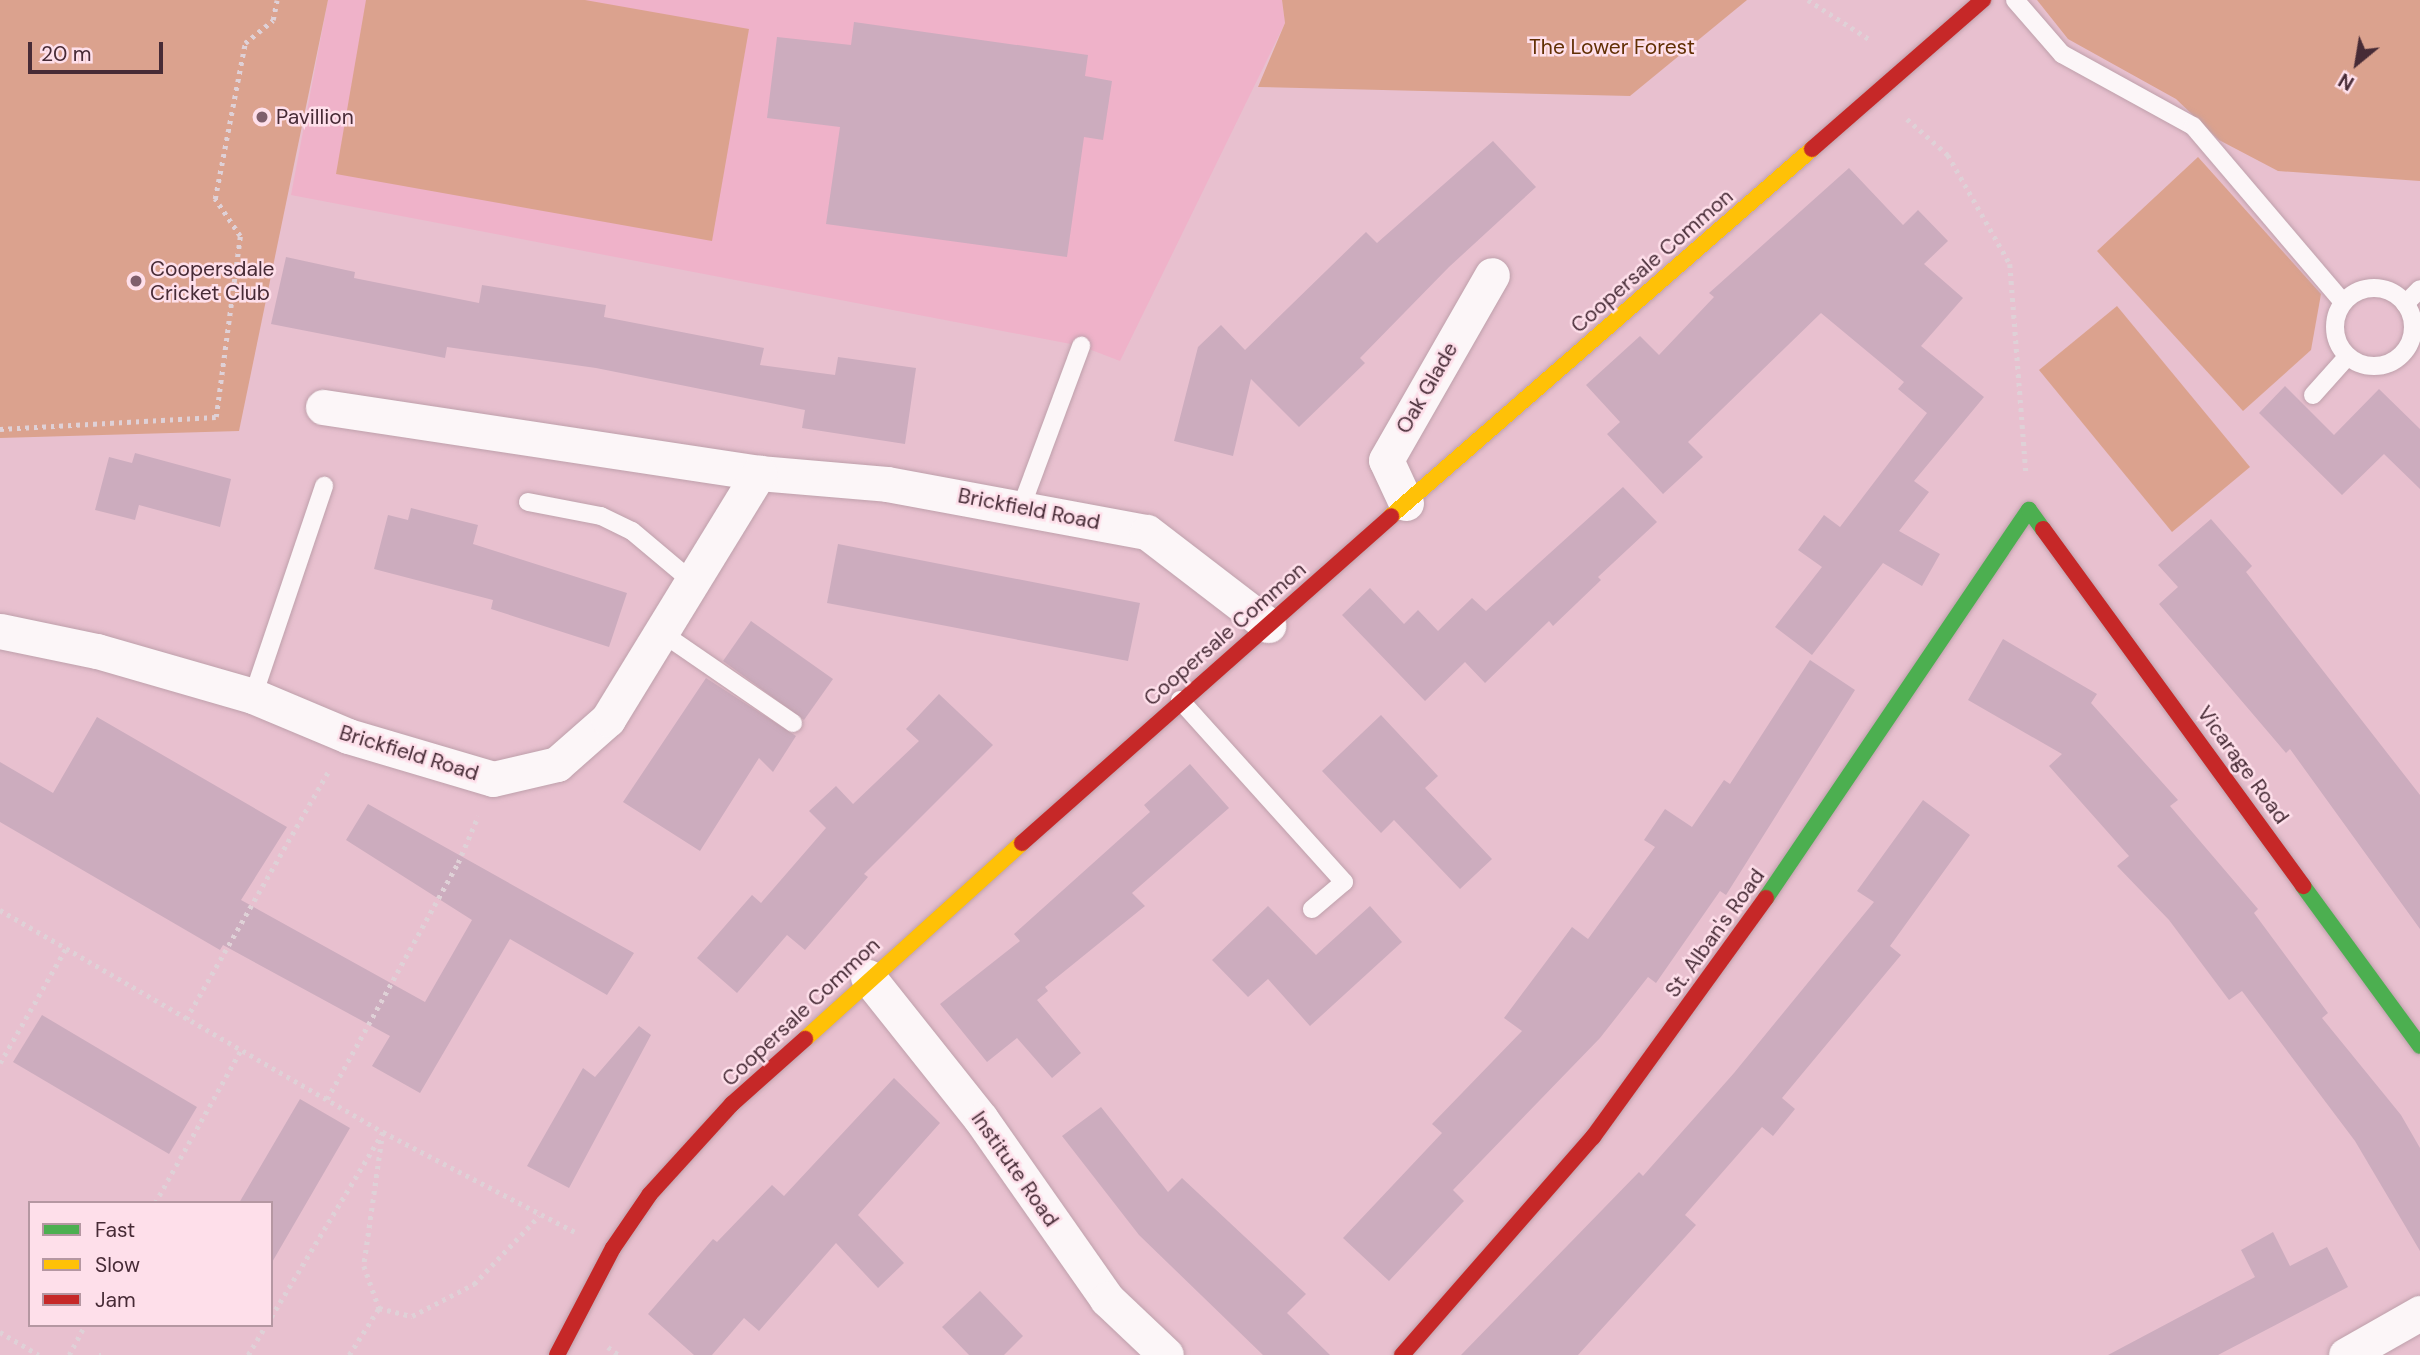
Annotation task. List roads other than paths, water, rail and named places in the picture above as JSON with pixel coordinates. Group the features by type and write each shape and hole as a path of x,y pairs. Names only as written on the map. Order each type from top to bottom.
{"street":[{"name":"Coopersale Common","path":"557,1355 613,1248 650,1194 732,1104 868,977 1180,700 1881,94 1983,0"},
{"name":"Oak Glade","path":"1406,503 1386,460 1492,275"},
{"name":"Brickfield Road","path":"323,407 759,473 887,484 1022,505 1147,532 1268,625"},
{"name":"Brickfield Road","path":"0,631 97,651 253,696 348,736 493,779 556,764 608,719 694,583 759,473"},
{"name":"Vicarage Road","path":"2029,510 2420,1046"},
{"name":"St. Alban's Road","path":"1402,1355 1593,1137 1821,822 2029,510"},
{"name":"Institute Road","path":"868,977 981,1119 1107,1300 1166,1355"},
{"path":"2346,1355 2420,1312"}],"lane":[{"path":"2015,0 2062,54 2193,125 2343,302"},
{"path":"2366,288 2380,288 2405,304 2414,322 2404,352 2372,367 2347,357 2334,333 2343,302 2366,288"},
{"path":"2405,304 2420,289"},
{"path":"1022,505 1081,346"},
{"path":"2313,395 2347,357"},
{"path":"253,696 324,486"},
{"path":"527,502 601,516 632,531 694,583"},
{"path":"662,633 793,723"},
{"path":"1180,700 1344,882 1312,909"}],"place":[{"name":"Pavillion","path":"262,117"},
{"name":"Coopersdale Cricket Club","path":"136,281"}],"park label":[{"name":"The Lower Forest","path":"1612,47"}]}
